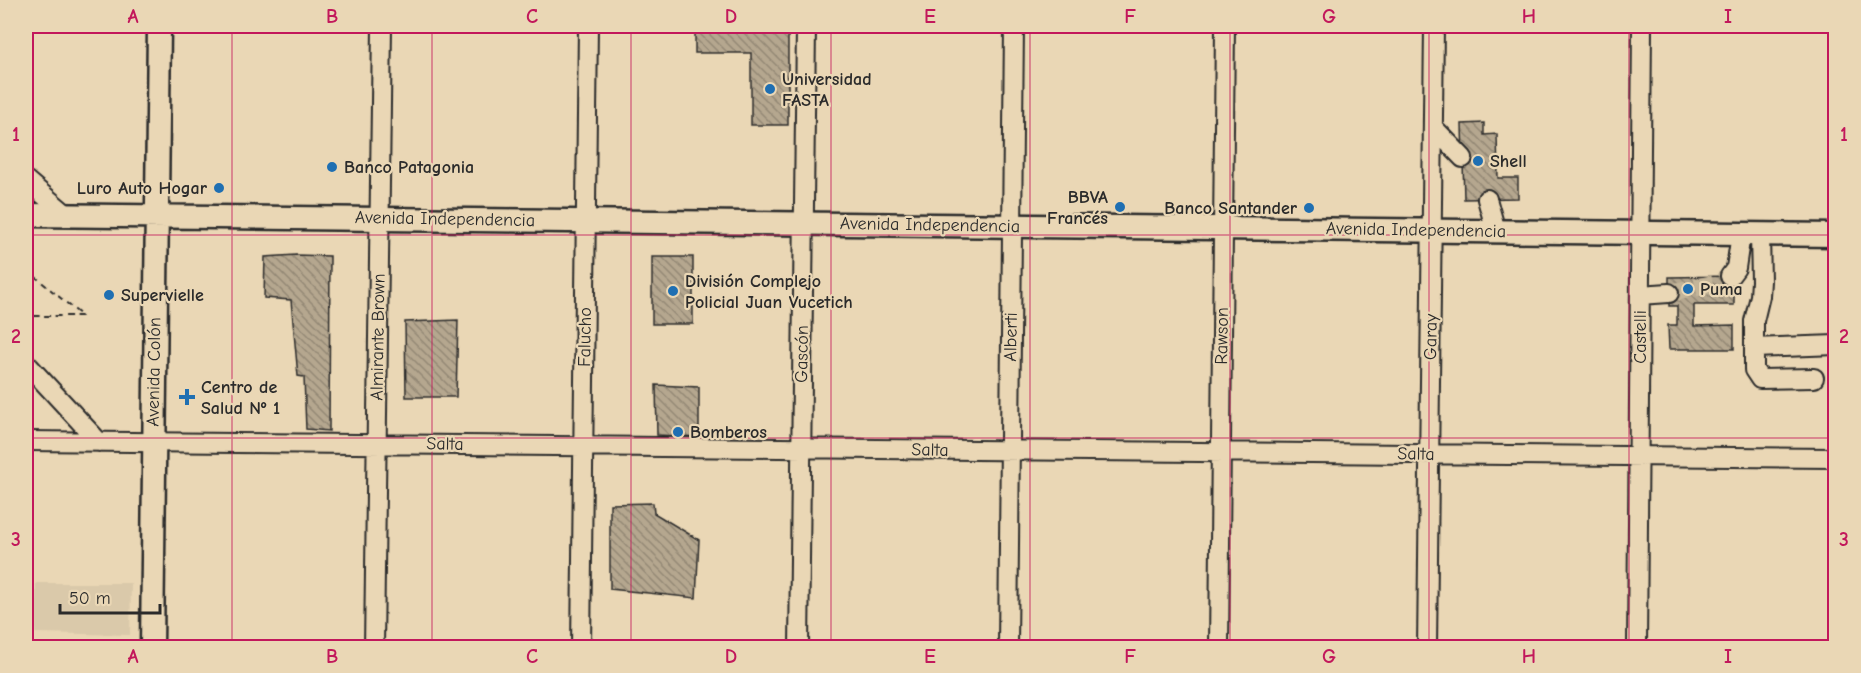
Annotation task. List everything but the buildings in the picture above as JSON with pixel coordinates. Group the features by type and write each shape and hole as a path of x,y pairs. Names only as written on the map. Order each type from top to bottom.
{"main road":[{"name":"Avenida Colón","path":"152,648 159,26"},
{"name":"Avenida Independencia","path":"26,215 1836,234"}],"street":[{"name":"Almirante Brown","path":"374,648 382,26"},
{"name":"Falucho","path":"581,648 588,26"},
{"name":"Gascón","path":"800,648 806,26"},
{"name":"Alberti","path":"1008,648 1014,26"},
{"name":"Rawson","path":"1219,648 1225,26"},
{"name":"Garay","path":"1427,648 1434,26"},
{"name":"Castelli","path":"1637,648 1642,26"},
{"path":"1433,128 1463,158"},
{"path":"26,180 67,215"},
{"path":"1487,199 1496,231"},
{"path":"1730,276 1736,268 1750,234"},
{"path":"1750,234 1761,281 1754,321 1754,370 1761,379 1814,378"},
{"path":"1640,295 1669,293"},
{"path":"1754,348 1836,345"},
{"path":"26,363 99,442"},
{"name":"Salta","path":"26,441 1836,459"}],"path":[{"path":"26,269 82,316 26,316"}],"shaded area":[{"path":"36,583 131,583 130,635 35,633"}],"tunnel":[{"path":"1669,293 1719,283 1730,276"}],"place":[{"name":"Universidad FASTA","path":"770,89"},
{"name":"Shell","path":"1478,161"},
{"name":"Banco Patagonia","path":"332,167"},
{"name":"Luro Auto Hogar","path":"219,188"},
{"name":"BBVA Francés","path":"1120,207"},
{"name":"Banco Santander","path":"1309,208"},
{"name":"Puma","path":"1688,289"},
{"name":"División Complejo Policial Juan Vucetich","path":"673,291"},
{"name":"Supervielle","path":"109,295"},
{"name":"Centro de Salud Nº 1","path":"187,397"},
{"name":"Bomberos","path":"678,432"}]}
